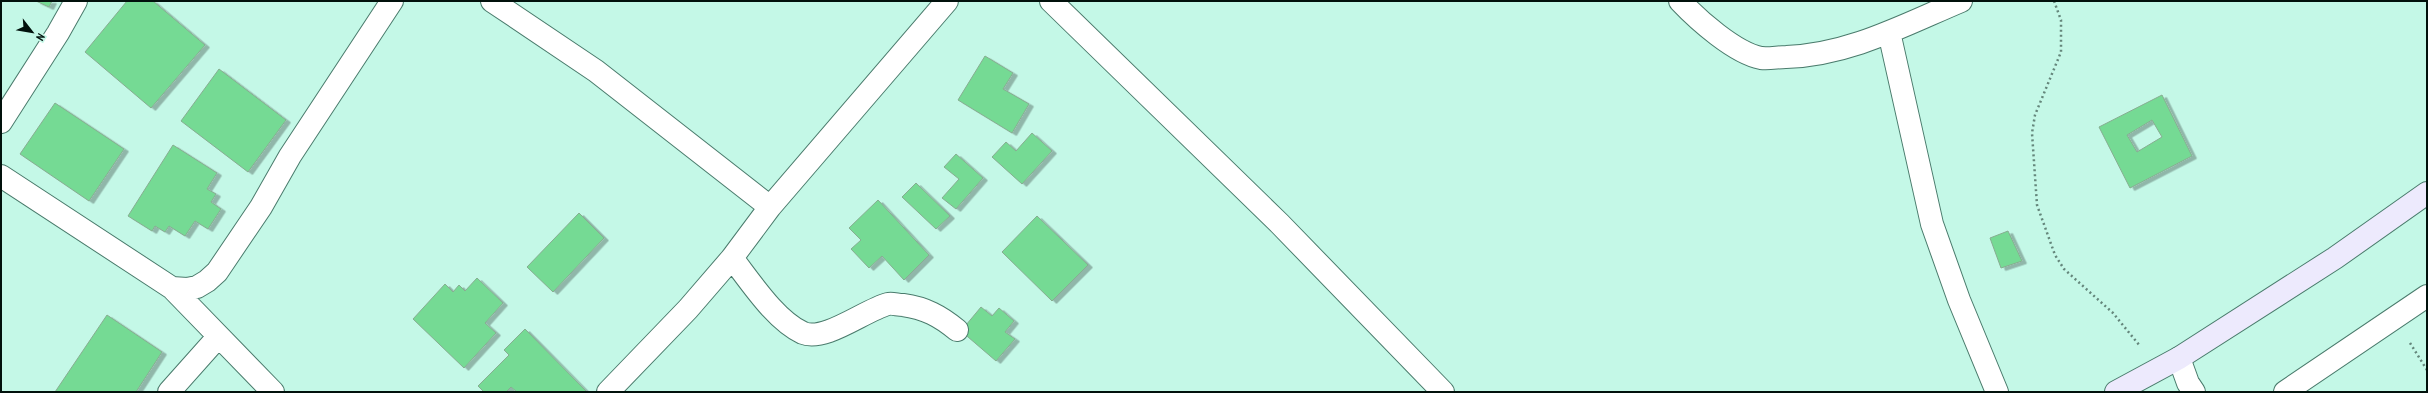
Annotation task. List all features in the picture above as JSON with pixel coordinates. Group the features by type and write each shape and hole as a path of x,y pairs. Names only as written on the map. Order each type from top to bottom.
{"main road":[{"path":"2116,392 2152,370 2178,358 2335,258 2427,193"}],"street":[{"path":"1,122 58,33 76,1"},
{"path":"172,288 187,289 197,287 217,272 261,207 290,156 392,1"},
{"path":"492,1 596,71 770,207"},
{"path":"611,391 661,338 732,258 770,207 947,1"},
{"path":"1051,1 1280,224 1444,392"},
{"path":"1680,1 1693,16 1728,43 1761,58 1803,57 1851,48 1961,1"},
{"path":"1889,32 1932,224 1959,300 1997,392"},
{"path":"1,176 172,288 273,392"},
{"path":"732,258 766,300 788,323 803,333 817,335 889,304 918,307 939,316 957,330"},
{"path":"2286,392 2427,296"},
{"path":"169,392 218,337"},
{"path":"2178,358 2188,383 2194,392"}],"path":[{"path":"2054,1 2061,20 2060,52 2036,115 2032,133 2038,205 2055,255 2064,269 2113,313 2129,331 2136,340 2152,370"}],"building":[{"path":"36,1 52,1 49,7"},
{"path":"127,1 153,1 205,45 151,108 85,52"},
{"path":"985,56 1013,73 1003,89 1029,104 1012,133 958,100"},
{"path":"219,69 286,120 248,172 181,121"},
{"path":"2162,95 2192,156 2130,188 2099,127","holes":["2152,120 2162,137 2137,152 2127,135"]},
{"path":"55,103 124,149 89,201 20,154"},
{"path":"1032,133 1052,151 1022,184 992,157 1006,142 1016,151"},
{"path":"173,145 217,173 207,189 216,194 211,202 221,209 208,229 195,221 185,236 169,226 165,232 155,226 152,231 128,216"},
{"path":"956,154 983,178 956,209 942,198 959,179 944,167"},
{"path":"916,183 950,216 936,229 902,197"},
{"path":"878,200 929,255 904,280 882,256 869,268 851,249 861,240 849,228"},
{"path":"579,213 604,238 553,292 527,267"},
{"path":"1037,216 1088,265 1052,301 1002,252"},
{"path":"2008,231 2022,261 2001,268 1990,238"},
{"path":"477,278 503,303 485,323 496,333 464,368 413,319 445,284 453,292 459,285 465,291"},
{"path":"981,307 992,316 999,308 1014,321 1005,332 1015,339 996,361 961,331"},
{"path":"107,315 162,352 136,392 55,392"},
{"path":"525,329 587,392 517,392 511,387 506,392 484,392 478,386 509,355 504,350"}]}
